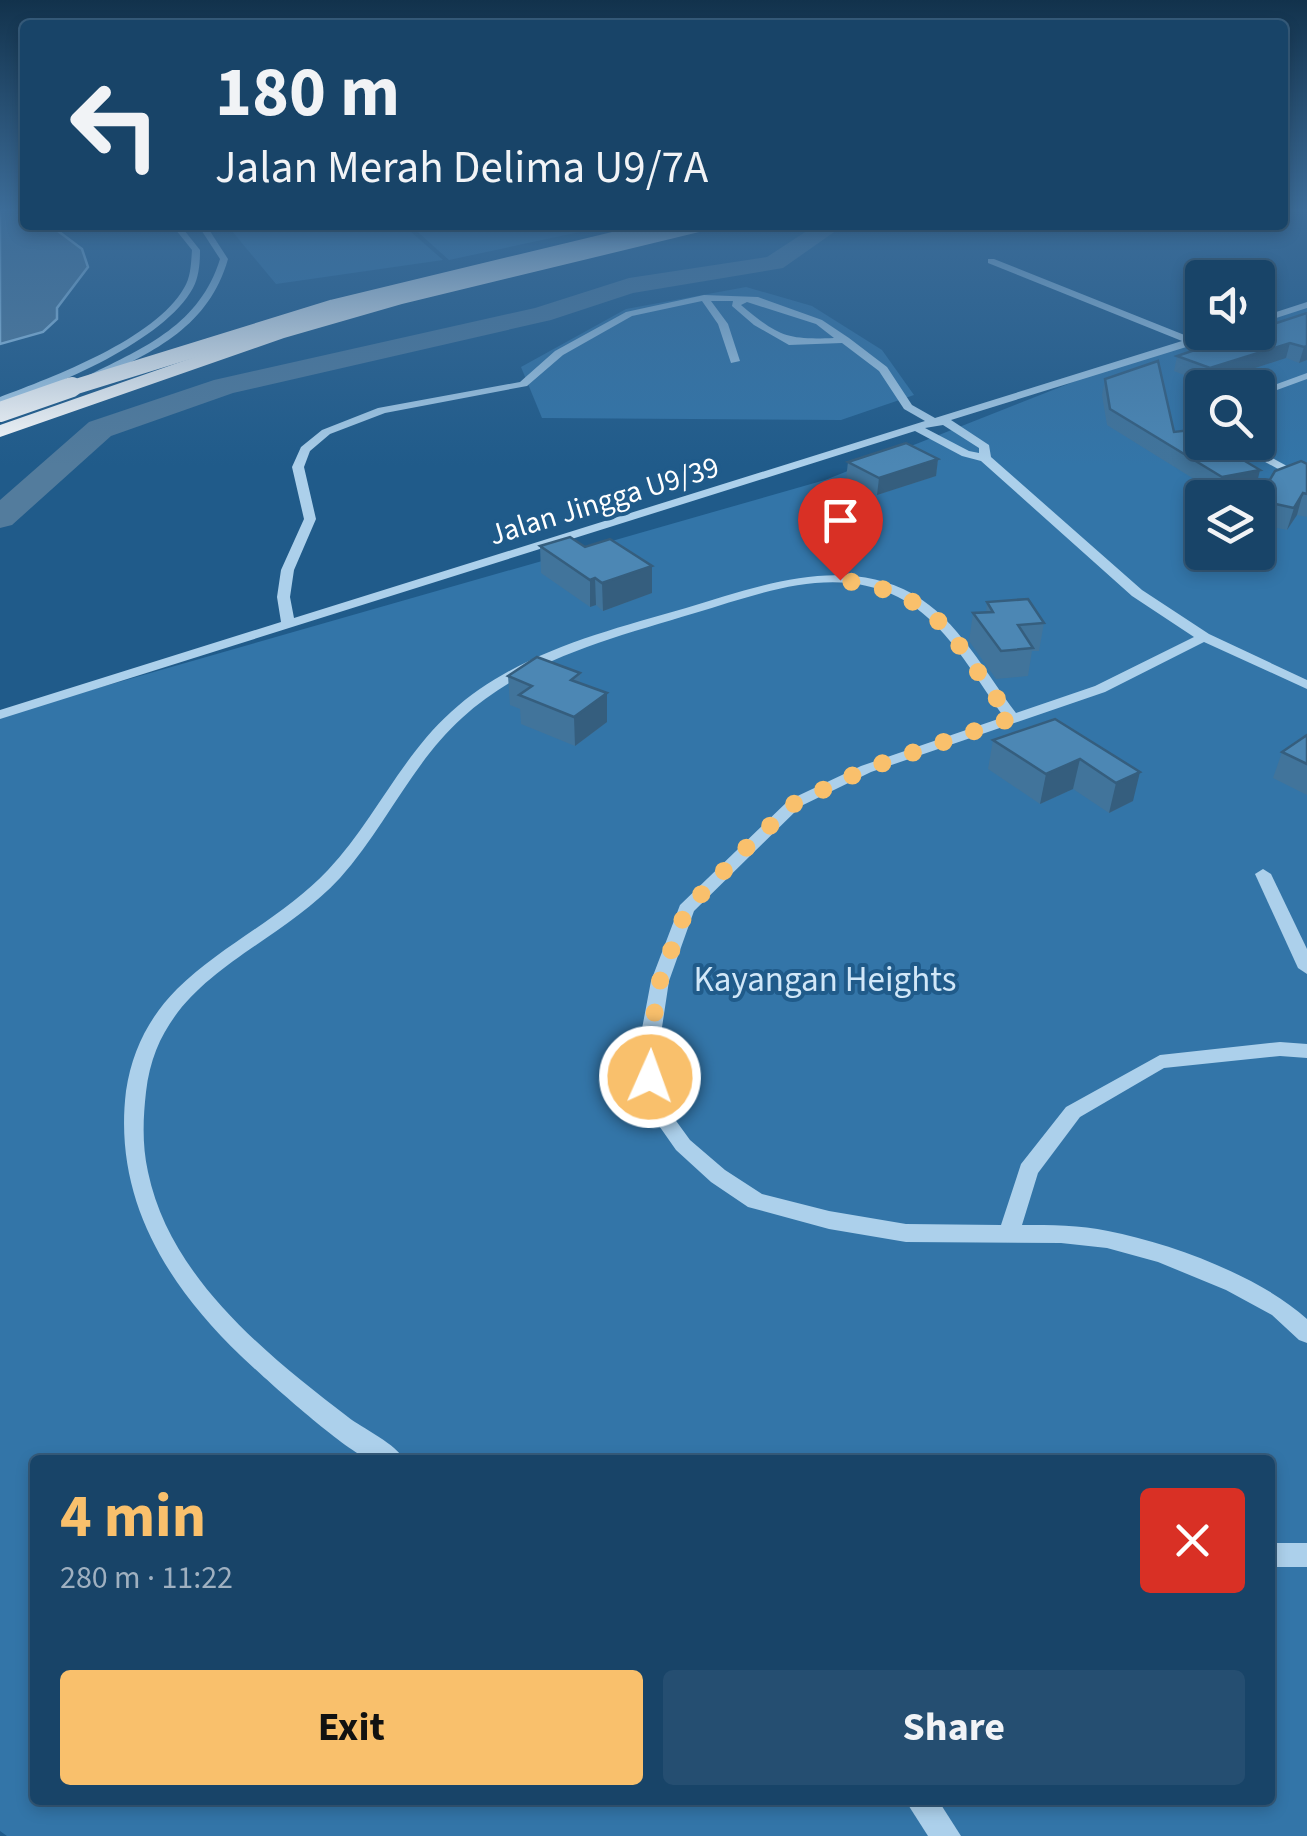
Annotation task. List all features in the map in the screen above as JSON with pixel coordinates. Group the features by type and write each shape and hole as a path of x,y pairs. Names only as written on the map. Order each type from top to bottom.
{"highway":[{"path":"0,414 206,343 371,295"},
{"path":"0,430 278,334 421,295"}],"street":[{"path":"0,400 76,369 148,328 184,295"},
{"path":"0,414 115,366 188,320 211,295"},
{"path":"1075,295 1185,338"},
{"path":"704,298 722,324 735,361"},
{"path":"289,625 281,604 292,554 310,519 298,467 304,449 326,432 362,416 524,384 558,353 629,314 704,298 748,298 800,314 846,340 883,369 908,407 985,447 986,458"},
{"path":"748,298 735,304 782,339 802,344 846,340"},
{"path":"1275,315 1307,305"},
{"name":"Jalan Jingga U9/39","path":"0,715 1185,345"},
{"path":"1275,388 1307,376"},
{"path":"920,430 966,454 986,458 1137,593 1204,637 1307,685"},
{"path":"1267,460 1307,482"},
{"path":"382,1455 251,1355 196,1293 156,1228 133,1164 130,1113 146,1047 166,1012 203,978 302,905 335,873 426,744 459,712 539,660 578,645 781,584 840,580 866,583 906,596 933,612 1012,718"},
{"path":"1204,637 1100,689 866,769 795,803 686,910 660,981 650,1077 666,1120 683,1146 756,1201 906,1234 1009,1234 1106,1240 1162,1254 1234,1282 1280,1308 1307,1333"},
{"path":"1263,874 1307,968"},
{"path":"1009,1234 1028,1170 1073,1112 1160,1062 1280,1049 1307,1052"},
{"path":"1275,1555 1307,1555"},
{"path":"924,1805 946,1836"}],"green space":[{"path":"704,295 773,295 812,306 882,350 914,395 841,420 542,418 521,367 626,309"},
{"name":"Kayangan Heights","path":"1307,306 1307,1836 7,1836 0,1831 0,716 825,480 1091,375 1185,345 1185,350 1275,350 1275,316"}],"shaded area":[{"path":"0,295 67,295 57,308 57,319 43,332 0,344"}],"building":[{"path":"1307,313 1307,346 1290,343 1275,348 1275,323"},
{"path":"1195,350 1268,350 1210,368 1177,356"},
{"path":"1158,361 1174,432 1185,431 1185,455 1110,409 1105,379"},
{"path":"906,443 938,459 879,478 848,462"},
{"path":"1194,460 1243,460 1260,470 1222,477"},
{"path":"1301,461 1307,464 1307,494 1303,493 1294,508 1275,504 1275,480 1270,480 1275,471"},
{"path":"570,537 585,547 610,539 652,566 602,583 595,578 590,580 540,546"},
{"path":"1028,599 1044,623 1018,625 1033,648 1001,651 973,613 993,612 987,602"},
{"path":"537,657 580,673 571,680 607,693 574,717 519,695 532,686 508,676"},
{"path":"1055,719 1140,772 1116,783 1080,759 1046,774 993,740"},
{"path":"1307,735 1307,764 1282,752"}],"waterway":[{"path":"0,518 100,429 224,386 542,314 602,295"}],"route":[{"path":"650,1077 651,1034 660,981 686,910 749,845 795,803 866,769 1012,718 933,612 888,588 840,580"}]}
